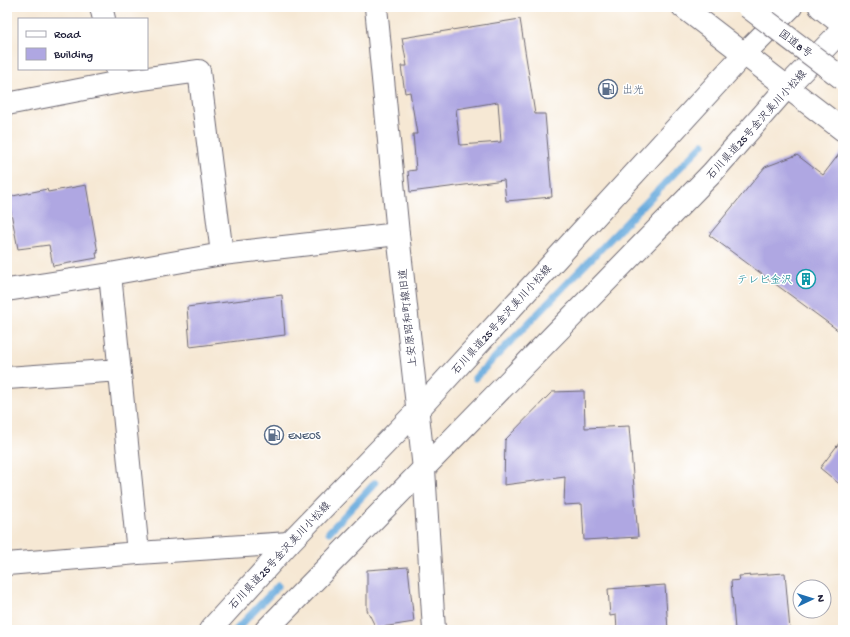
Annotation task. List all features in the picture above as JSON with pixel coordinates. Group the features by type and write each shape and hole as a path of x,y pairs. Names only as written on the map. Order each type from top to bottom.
{"main road":[{"path":"101,7 104,18"},
{"name":"上安原昭和町線旧道","path":"376,7 398,234 424,469 434,630"},
{"path":"683,7 843,130"},
{"name":"国道8号","path":"748,7 843,79"},
{"name":"石川県道25号金沢美川小松線","path":"210,630 289,543 418,410 744,54 791,7"},
{"path":"820,7 843,25"},
{"name":"石川県道25号金沢美川小松線","path":"266,630 712,174 787,87 843,29"},
{"path":"7,104 118,75 199,71 222,254"},
{"path":"8,285 110,274 222,254 398,234"},
{"path":"110,274 138,553"},
{"path":"7,378 120,370"},
{"path":"7,564 138,553 289,543"}],"building":[{"path":"520,19 535,114 545,114 552,197 506,201 504,180 410,192 408,171 416,170 413,134 417,134 410,92 405,93 401,66 407,66 402,38","holes":["498,102 501,142 460,145 456,109"]},
{"name":"テレビ金沢","path":"843,149 843,334 709,235 765,167 797,155 823,175"},
{"path":"86,185 98,253 96,253 97,258 53,266 49,245 18,249 8,197 47,189 48,192"},
{"path":"282,295 285,335 190,347 187,307"},
{"path":"584,391 585,428 629,426 638,537 584,540 582,504 564,505 565,477 504,485 505,440 552,392"},
{"path":"843,438 843,487 820,468"},
{"path":"408,567 414,622 376,628 367,610 367,570"},
{"path":"785,573 790,630 735,630 731,581 740,580 739,576"},
{"path":"665,585 668,630 617,630 616,615 610,616 608,589"}],"waterway":[{"path":"475,378 703,144"},
{"path":"329,532 375,483"},
{"path":"236,630 278,586"}],"place":[{"name":"出光","path":"608,89"},
{"name":"テレビ金沢","path":"806,279"},
{"name":"ENEOS","path":"274,435"}]}
